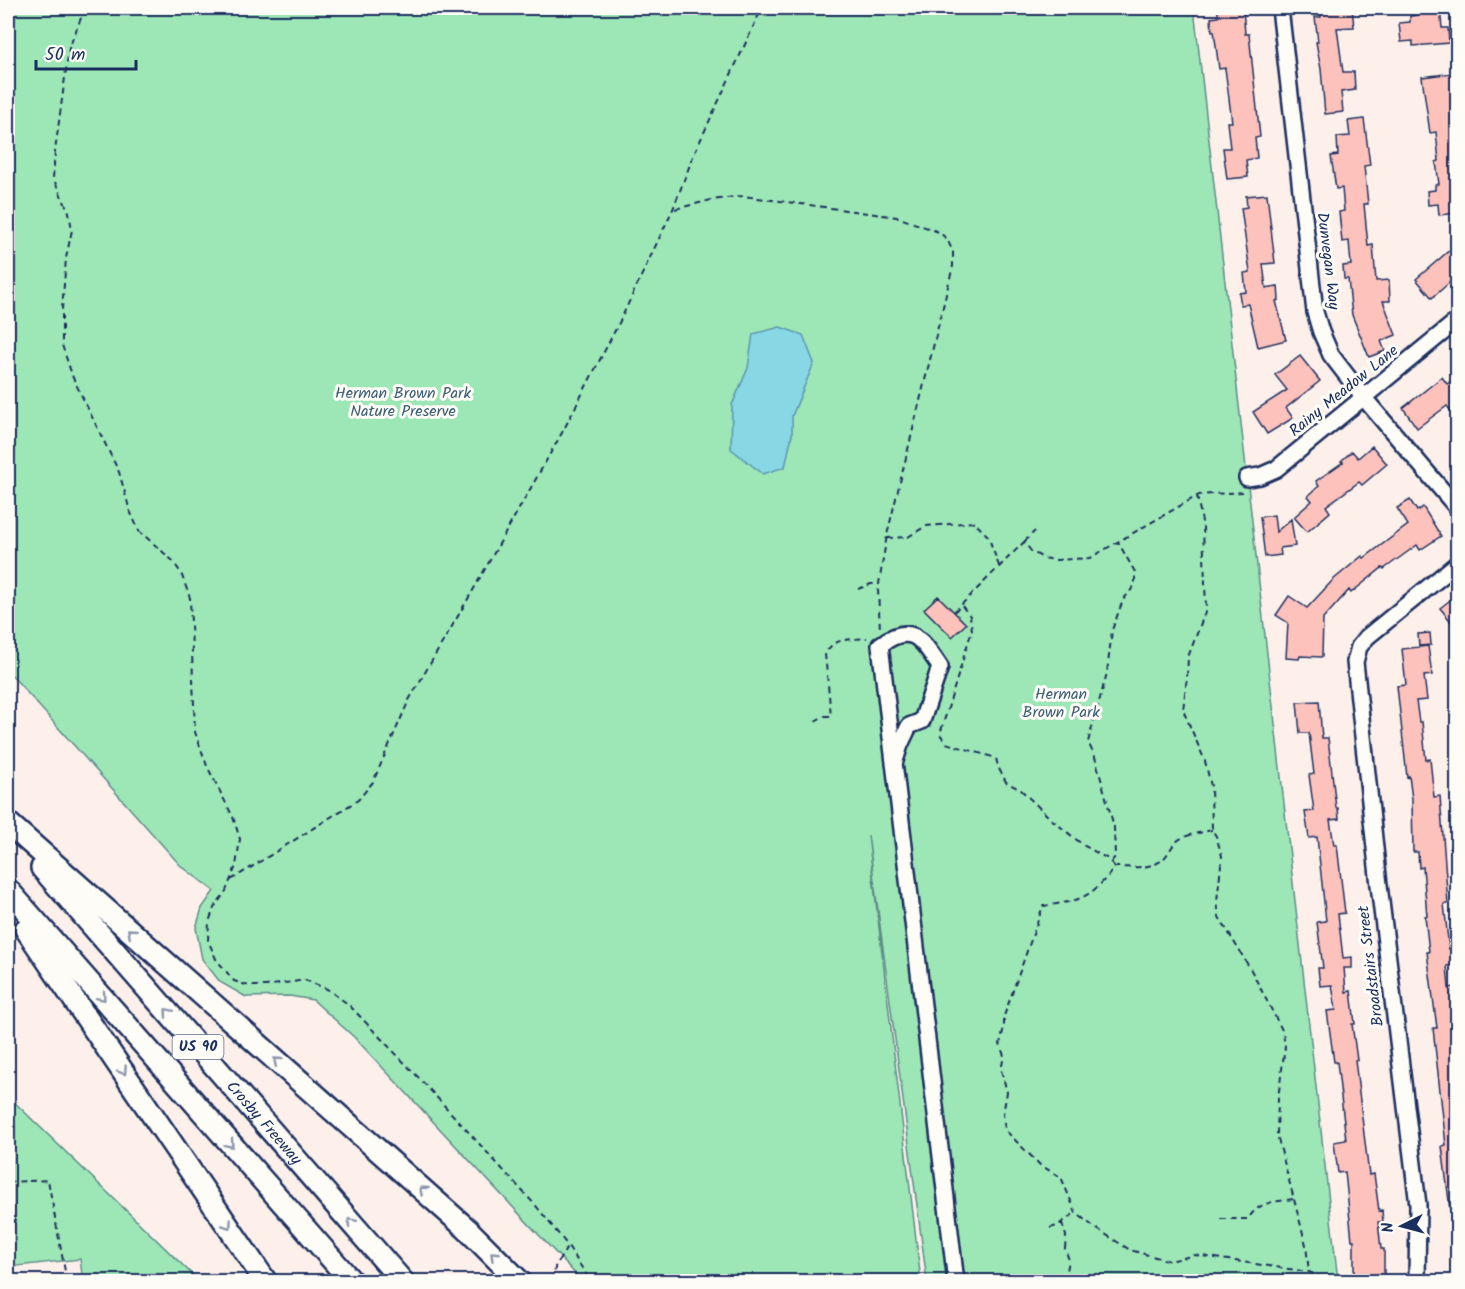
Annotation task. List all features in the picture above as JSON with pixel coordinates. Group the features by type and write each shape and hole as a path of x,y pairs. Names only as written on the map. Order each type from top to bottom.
{"highway":[{"path":"8,823 458,1221 520,1281"},
{"name":"Crosby Freeway","path":"8,828 396,1274"},
{"name":"US 90","path":"8,890 346,1275"},
{"path":"8,901 266,1281"}],"street":[{"name":"Dunvegan Way","path":"1280,8 1315,312 1321,332 1331,355 1364,398 1458,509"},
{"name":"Rainy Meadow Lane","path":"1247,478 1260,476 1276,469 1458,320"},
{"name":"Broadstairs Street","path":"1417,1281 1418,1205 1379,885 1355,662 1359,647 1367,637 1458,563"},
{"path":"894,764 909,726 922,721 940,667 923,642 906,633 894,634 874,641 894,764 956,1281"}],"path":[{"path":"86,8 69,48 53,178 69,212 72,230 66,258 62,345 73,378 118,472 139,531 172,560 181,573 190,598 195,732 207,766 240,839 236,866 209,922 208,940 222,969 234,981 249,986 266,986 305,980 327,989 348,1004 537,1207 568,1246 591,1281"},
{"path":"230,881 358,800 373,782 409,700 562,431 620,321 673,209 694,154 762,8"},
{"path":"673,209 711,200 743,196 897,217 939,232 947,239 953,252 953,266 887,538 879,584 879,622 874,641 837,642 829,646 825,654 831,717 825,716 815,721"},
{"path":"1024,542 1031,551 1043,558 1056,560 1090,558 1197,496 1249,491 1247,478"},
{"path":"1197,496 1203,527 1206,610 1188,657 1183,710 1205,761 1211,786 1212,830 1222,856 1217,901 1219,917 1251,970 1283,1032 1285,1047 1278,1098 1277,1135 1306,1245 1309,1272"},
{"path":"887,538 908,537 926,526 974,522 988,536 999,566"},
{"path":"954,612 1035,531"},
{"path":"1111,862 1115,857 1114,827 1095,757 1088,742 1107,673 1112,630 1123,600 1135,585 1135,572 1117,542"},
{"path":"858,589 871,584 879,584"},
{"path":"962,606 970,616 972,630 940,734 946,743 996,758 1006,782 1021,790 1051,819 1115,867"},
{"path":"874,630 879,622"},
{"path":"1115,867 1137,867 1157,863 1165,858 1176,842 1188,836 1212,830"},
{"path":"1115,867 1103,882 1084,898 1043,906 1004,1016 1000,1044 1004,1056 1001,1070 1007,1092 1003,1114 1005,1130 1040,1165 1061,1177 1076,1213 1130,1250 1170,1261 1195,1255 1309,1272 1322,1277 1325,1281"},
{"path":"8,1182 48,1180 67,1281"},
{"path":"1220,1220 1248,1219 1254,1209 1267,1203 1293,1199"},
{"path":"1050,1228 1076,1213"},
{"path":"1062,1223 1066,1236 1065,1249 1069,1260 1065,1281"},
{"path":"554,1281 555,1267 568,1246"}],"green space":[{"name":"Herman Brown Park Nature Preserve","path":"8,8 1194,8 1338,1281 927,1281 868,835 921,1281 582,1281 354,1037 313,1000 290,996 246,997 220,982 202,959 196,928 202,908 214,891 180,865 8,671"},
{"path":"8,1096 199,1281 83,1281 80,1259 8,1267"}],"water":[{"path":"780,327 803,335 814,363 792,416 792,435 785,467 763,474 731,449 732,405 748,368 753,334"}],"building":[{"path":"1218,8 1243,8 1245,34 1249,34 1260,137 1255,138 1257,158 1246,160 1248,177 1227,179 1223,148 1230,148 1227,122 1232,122 1225,68 1219,69 1214,31 1212,31 1211,18 1218,17"},
{"path":"1320,8 1352,8 1354,27 1337,28 1343,72 1354,72 1355,90 1341,92 1343,112 1325,114 1316,42 1318,42 1315,17 1321,17"},
{"path":"1417,8 1440,8 1442,28 1448,28 1449,43 1413,46 1413,41 1401,42 1399,23 1410,22 1410,16 1418,15"},
{"path":"1453,73 1458,127 1458,213 1439,215 1438,204 1428,205 1427,191 1435,190 1435,185 1439,184 1436,162 1439,161 1436,132 1430,133 1422,77"},
{"path":"1364,119 1370,165 1364,166 1368,204 1364,204 1368,246 1373,245 1376,281 1389,280 1390,301 1383,301 1396,335 1381,341 1385,351 1369,357 1352,315 1348,279 1344,279 1343,266 1351,265 1349,241 1342,242 1339,212 1344,211 1342,188 1336,189 1331,156 1338,155 1337,137 1350,136 1348,121"},
{"path":"1267,194 1275,263 1263,264 1266,288 1278,286 1279,300 1276,301 1286,340 1258,347 1248,304 1241,305 1239,293 1246,292 1244,273 1250,272 1241,208 1247,207 1246,196"},
{"path":"1458,243 1458,275 1432,298 1416,279"},
{"path":"1300,356 1320,381 1286,408 1293,418 1267,434 1253,412 1287,390 1275,375"},
{"path":"1458,376 1458,406 1451,411 1447,406 1417,428 1403,408 1442,377 1447,384"},
{"path":"1372,446 1387,464 1362,485 1359,482 1326,506 1330,512 1307,532 1294,517 1312,501 1308,496 1319,486 1316,481 1343,462 1341,461 1352,451 1358,458"},
{"path":"1410,500 1417,511 1423,507 1441,536 1420,550 1417,545 1384,569 1382,568 1351,593 1349,590 1323,619 1322,657 1286,658 1288,623 1276,615 1289,596 1307,608 1333,580 1362,556 1364,558 1408,525 1397,508"},
{"path":"1274,515 1276,532 1291,519 1295,546 1280,548 1281,555 1265,557 1260,517"},
{"path":"1458,594 1458,630 1440,608"},
{"path":"938,596 966,624 952,637 924,609"},
{"path":"1430,633 1431,645 1419,646 1418,634"},
{"path":"1428,646 1432,675 1424,676 1427,700 1416,701 1419,722 1422,722 1426,760 1430,759 1434,797 1440,796 1448,904 1444,904 1449,949 1456,949 1458,960 1458,965 1447,966 1449,988 1455,987 1458,1011 1458,1018 1451,1018 1458,1063 1458,1209 1450,1209 1442,1146 1446,1145 1433,1028 1437,1028 1427,952 1429,952 1423,867 1419,868 1418,852 1413,852 1412,799 1409,776 1407,777 1397,686 1406,685 1402,649"},
{"path":"1319,701 1322,738 1328,738 1336,808 1338,808 1339,819 1330,820 1334,845 1337,845 1345,913 1338,914 1343,958 1352,957 1352,968 1344,968 1346,992 1351,991 1355,1024 1352,1024 1357,1060 1355,1060 1369,1175 1374,1174 1379,1211 1382,1210 1383,1222 1378,1222 1381,1249 1384,1249 1384,1277 1354,1277 1354,1240 1352,1240 1345,1172 1338,1173 1334,1142 1346,1140 1337,1062 1334,1062 1327,1011 1336,1010 1332,985 1320,986 1318,968 1323,968 1317,922 1326,921 1317,837 1309,838 1305,812 1314,811 1309,775 1314,774 1309,733 1300,733 1297,702"}],"park label":[{"name":"Herman Brown Park","path":"1061,703"}]}
